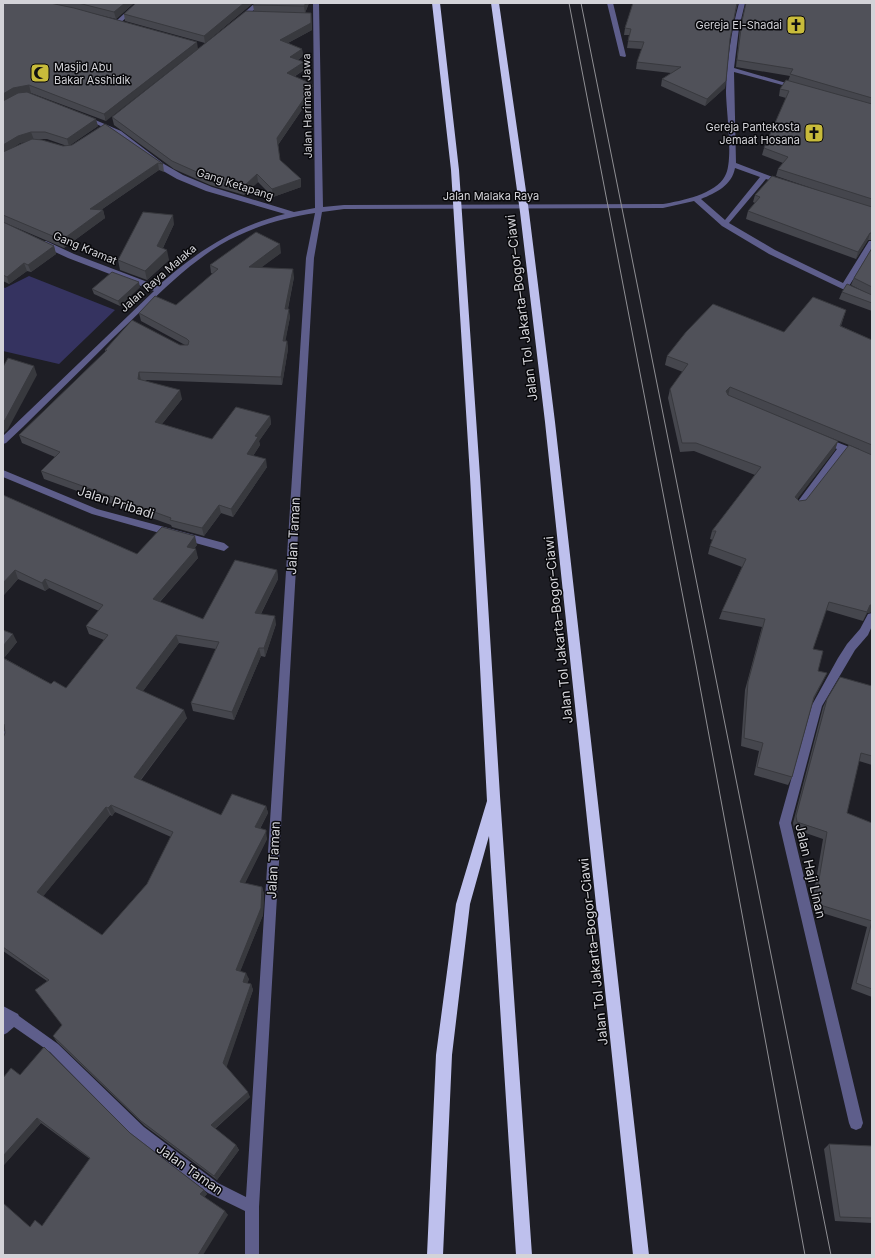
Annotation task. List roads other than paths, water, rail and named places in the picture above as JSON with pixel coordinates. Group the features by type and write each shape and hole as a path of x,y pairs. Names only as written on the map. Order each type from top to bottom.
{"highway":[{"path":"436,3 455,170 475,476 493,796 524,1255"},
{"name":"Jalan Tol Jakarta–Bogor–Ciawi","path":"495,3 524,205 549,409 641,1255"},
{"path":"435,1255 444,1055 463,904 493,796"}],"street":[{"path":"125,25 114,22 140,3"},
{"path":"236,22 249,15 259,3"},
{"name":"Jalan Harimau Jawa","path":"316,3 313,17 319,209"},
{"path":"610,3 623,56"},
{"path":"742,3 736,29 731,69 730,104 732,164 792,186"},
{"path":"731,69 802,89"},
{"name":"Gang Ketapang","path":"78,115 132,141 161,166 180,177 209,189 292,214"},
{"path":"103,128 112,121"},
{"name":"Jalan Malaka Raya","path":"367,206 663,206 679,204 715,188 727,179 731,172 732,164"},
{"path":"725,224 764,177"},
{"path":"695,198 725,224 772,252 872,300"},
{"name":"Jalan Raya Malaka","path":"5,436 131,321 160,290 202,255 227,238 274,218 319,209 367,206"},
{"name":"Jalan Taman","path":"9,1015 54,1048 139,1132 213,1188 252,1207 310,258 319,209"},
{"name":"Gang Kramat","path":"34,239 71,256 160,290"},
{"path":"844,287 872,244"},
{"path":"814,436 872,460"},
{"path":"799,506 843,448"},
{"name":"Jalan Pribadi","path":"3,473 95,512 224,547"},
{"name":"Jalan Haji Linan","path":"856,1123 785,823 817,705 842,661 851,647 864,632 872,617"},
{"path":"3,735 3,741"},
{"path":"3,1029 9,1015"},
{"path":"252,1207 252,1255"}],"tram line":[{"path":"569,3 696,665 805,1255"},
{"path":"581,3 831,1255"}],"place":[{"name":"Gereja El-Shadai","path":"796,25"},
{"name":"Masjid Abu Bakar Asshidik","path":"40,73"},
{"name":"Gereja Pantekosta Jemaat Hosana","path":"814,133"}]}
